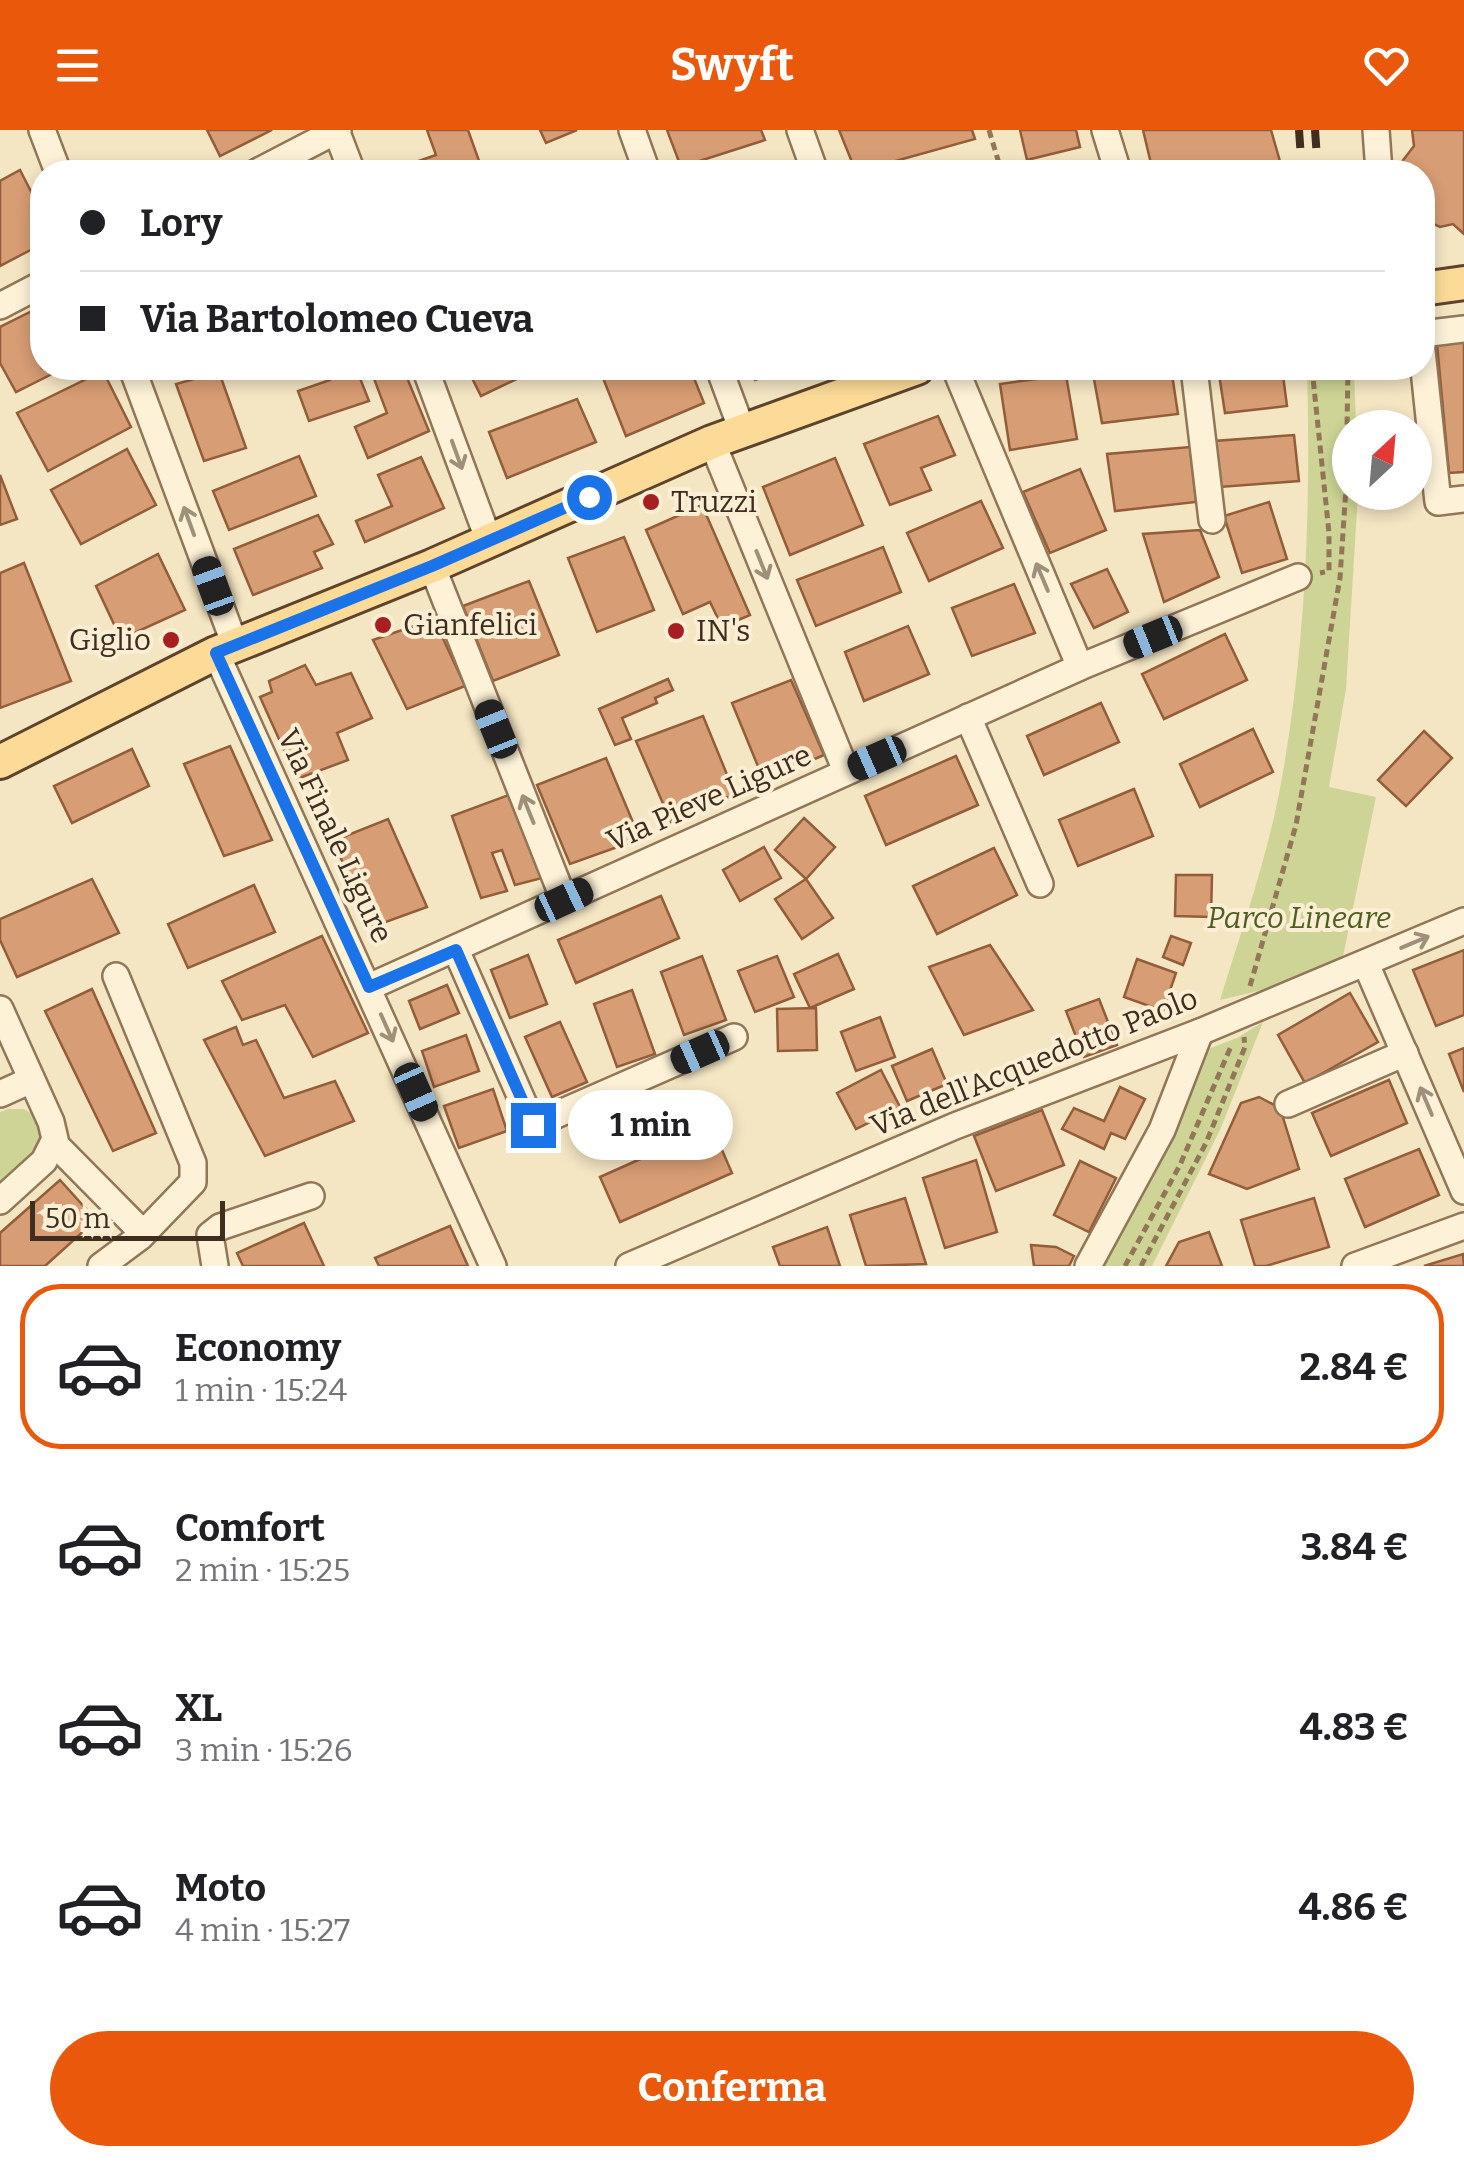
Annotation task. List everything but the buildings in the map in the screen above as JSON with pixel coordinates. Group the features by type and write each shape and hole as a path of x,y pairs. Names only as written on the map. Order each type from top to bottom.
{"main road":[{"path":"1435,287 1464,283"},
{"path":"0,762 225,649 489,542 727,436 872,380"}],"street":[{"path":"42,130 53,160"},
{"path":"280,160 337,130 348,160"},
{"path":"632,130 643,160"},
{"path":"800,130 811,160"},
{"path":"1105,130 1114,160"},
{"path":"1376,130 1378,160"},
{"path":"0,306 30,290"},
{"path":"1435,332 1464,329"},
{"name":"Via Finale Ligure","path":"136,380 225,649 369,987 494,1266"},
{"path":"428,380 489,542"},
{"path":"720,380 727,436 846,771"},
{"path":"960,380 1080,667"},
{"path":"1195,380 1212,520"},
{"path":"1428,380 1451,500"},
{"path":"432,566 564,900"},
{"name":"Via Pieve Ligure","path":"369,987 1080,667 1298,577"},
{"path":"968,718 1040,884"},
{"name":"Via dell'Acquedotto Paolo","path":"630,1266 955,1126 1200,1032 1244,1004 1366,964 1464,921"},
{"path":"456,950 533,1125 734,1037"},
{"path":"1366,964 1464,1191"},
{"path":"101,1266 144,1233 193,1182 193,1163 116,976"},
{"path":"0,1009 51,1122 54,1144 144,1233"},
{"path":"1088,1266 1162,1130 1200,1032"},
{"path":"1288,1104 1405,1053"},
{"path":"0,1094 32,1080"},
{"path":"0,1201 44,1161 54,1144"},
{"path":"215,1266 210,1236 220,1226 311,1196"},
{"path":"1354,1266 1464,1226"}],"path":[{"path":"989,130 998,160"},
{"path":"1313,380 1329,533 1329,571"},
{"path":"1142,1266 1206,1143 1245,1047 1244,1004 1296,824 1340,578 1348,380"},
{"path":"1125,1266 1180,1165 1233,1040"}],"green space":[{"name":"Parco Lineare","path":"1307,380 1354,380 1355,410 1332,410 1332,510 1357,510 1346,689 1329,787 1376,797 1342,961 1271,988 1220,1000 1279,794 1305,582"},
{"path":"1263,1022 1220,1130 1152,1266 1096,1266 1203,1051 1237,1038"},
{"path":"24,1109 34,1115 39,1135 31,1153 0,1182 0,1112"}],"railway":[{"path":"1299,130 1301,160"},
{"path":"1315,130 1317,160"}],"place":[{"name":"Truzzi","path":"651,502"},
{"name":"Gianfelici","path":"383,625"},
{"name":"IN's","path":"676,631"},
{"name":"Giglio","path":"171,640"}],"route":[{"path":"533,1125 456,950 369,987 216,653 432,566 589,497"}]}
